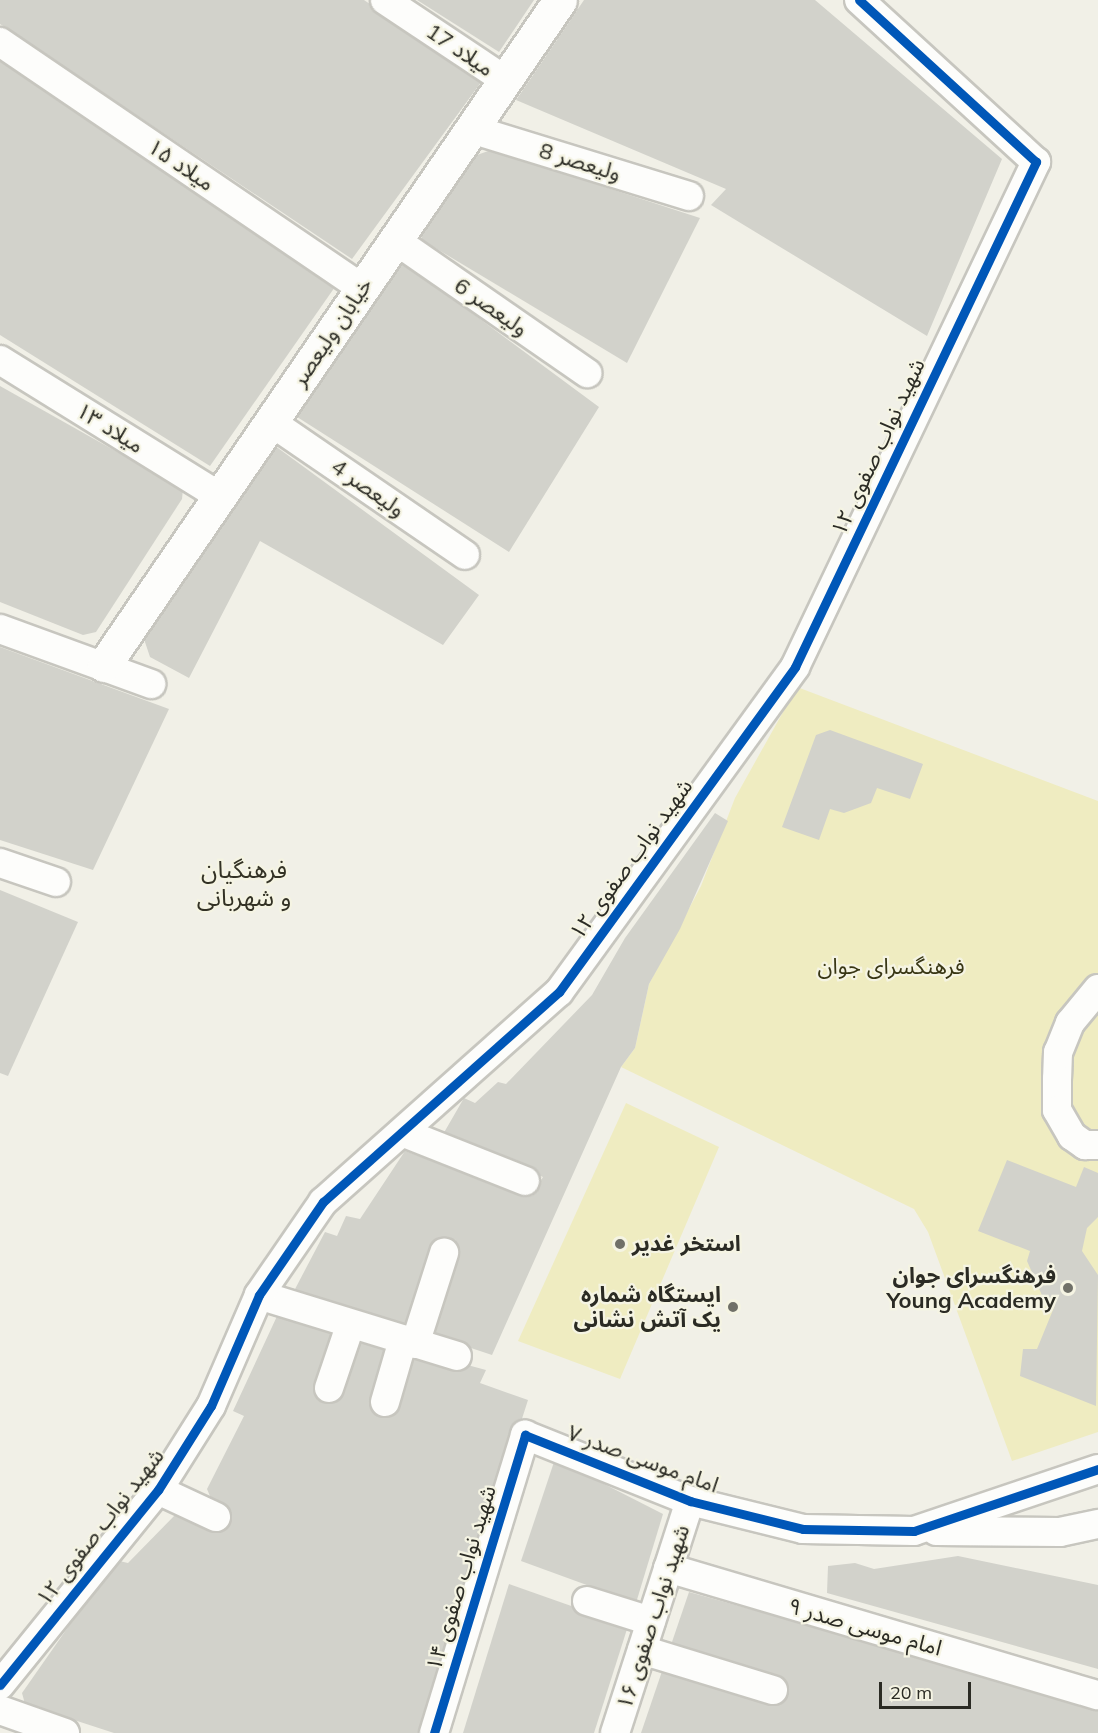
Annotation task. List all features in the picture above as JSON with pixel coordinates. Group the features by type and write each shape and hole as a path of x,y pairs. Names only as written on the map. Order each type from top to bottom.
{"street":[{"name":"میلاد 17","path":"385,0 504,80"},
{"name":"خیابان ولیعصر","path":"104,664 560,0"},
{"name":"شهید نواب صفوی ۱۲","path":"0,1686 158,1490 211,1406 259,1295 323,1202 405,1132 559,992 795,668 1036,162 859,0"},
{"name":"میلاد ۱۵","path":"0,42 362,288"},
{"name":"ولیعصر 8","path":"471,129 689,196"},
{"name":"ولیعصر 6","path":"395,240 587,373"},
{"name":"میلاد ۱۳","path":"0,360 219,496"},
{"name":"ولیعصر 4","path":"270,422 465,555"},
{"path":"0,629 104,664 152,684"},
{"path":"0,863 56,882"},
{"path":"1098,990 1070,1023 1058,1052 1057,1078 1057,1110 1072,1136 1085,1145 1098,1145"},
{"path":"405,1132 525,1181"},
{"path":"385,1402 444,1253"},
{"path":"259,1295 350,1326 457,1356"},
{"path":"329,1388 350,1326"},
{"name":"امام موسی صدر ۷","path":"525,1435 690,1501 803,1529 914,1531 1098,1469"},
{"name":"شهید نواب صفوی ۱۴","path":"434,1733 525,1435"},
{"path":"158,1490 216,1517"},
{"name":"شهید نواب صفوی ۱۶","path":"615,1733 690,1501"},
{"path":"914,1531 1060,1532 1098,1524"},
{"name":"امام موسی صدر ۹","path":"668,1568 1098,1695"},
{"path":"587,1601 651,1621"},
{"path":"642,1650 773,1690"},
{"path":"0,1710 53,1731"}],"green space":[{"name":"فرهنگسرای جوان","path":"797,687 1098,801 1098,1432 1012,1461 928,1232 914,1209 621,1067 635,1048 649,984 701,886 735,798"},
{"name":"استخر غدیر","path":"626,1103 719,1147 620,1379 518,1341"}],"building":[{"path":"0,0 364,0 482,81 352,259 0,24"},
{"path":"417,0 534,0 499,52"},
{"path":"584,0 815,0 1002,159 927,336 711,205 726,189 516,100"},
{"path":"0,58 337,284 210,466 0,335"},
{"path":"491,150 700,218 627,363 422,240 420,226 446,166"},
{"path":"403,262 599,407 509,552 294,415 301,408 293,403 386,264"},
{"path":"0,386 183,489 182,499 96,632 83,635 0,602"},
{"path":"267,440 479,595 443,645 260,541 189,678 150,657 142,633"},
{"path":"0,647 169,709 93,870 0,840"},
{"path":"830,730 923,764 910,799 877,788 871,803 844,813 830,809 819,840 782,827 816,735"},
{"path":"715,813 728,821 680,929 649,984 635,1048 621,1067 492,1355 426,1333 456,1240 443,1237 413,1330 294,1291 325,1232 337,1236 346,1216 360,1219 405,1151 532,1196 543,1177 442,1136 464,1098 475,1103 498,1082 506,1084 592,995 625,938"},
{"path":"0,890 78,922 8,1076 0,1073"},
{"name":"فرهنگسرای جوان Young Academy","path":"1007,1160 1076,1187 1084,1167 1098,1173 1098,1217 1087,1228 1082,1251 1098,1275 1096,1406 1020,1376 1023,1349 1037,1349 1055,1305 1044,1300 1027,1261 1030,1251 978,1231"},
{"path":"278,1314 486,1370 480,1383 528,1400 421,1733 114,1733 25,1704 22,1693 115,1560 128,1563 176,1514 224,1531 228,1507 212,1501 207,1489 244,1416 233,1411"},
{"path":"555,1459 663,1514 636,1603 521,1561"},
{"path":"958,1556 1098,1585 1098,1669 827,1593 828,1566 855,1563 874,1569"},
{"path":"509,1584 628,1626 594,1733 463,1733"},
{"path":"689,1592 1098,1707 1098,1733 641,1733"}],"cycle path":[{"path":"0,1685 158,1490 211,1406 259,1295 323,1202 559,992 795,667 1036,162 859,0"},
{"path":"434,1733 525,1435 690,1501 803,1529 914,1531 1098,1469"}],"place":[{"name":"استخر غدیر","path":"620,1244"},
{"name":"فرهنگسرای جوان Young Academy","path":"1068,1288"},
{"name":"ایستگاه شماره یک آتش نشانی","path":"733,1307"}],"district":[{"name":"فرهنگیان و شهربانی","path":"244,884"}]}
